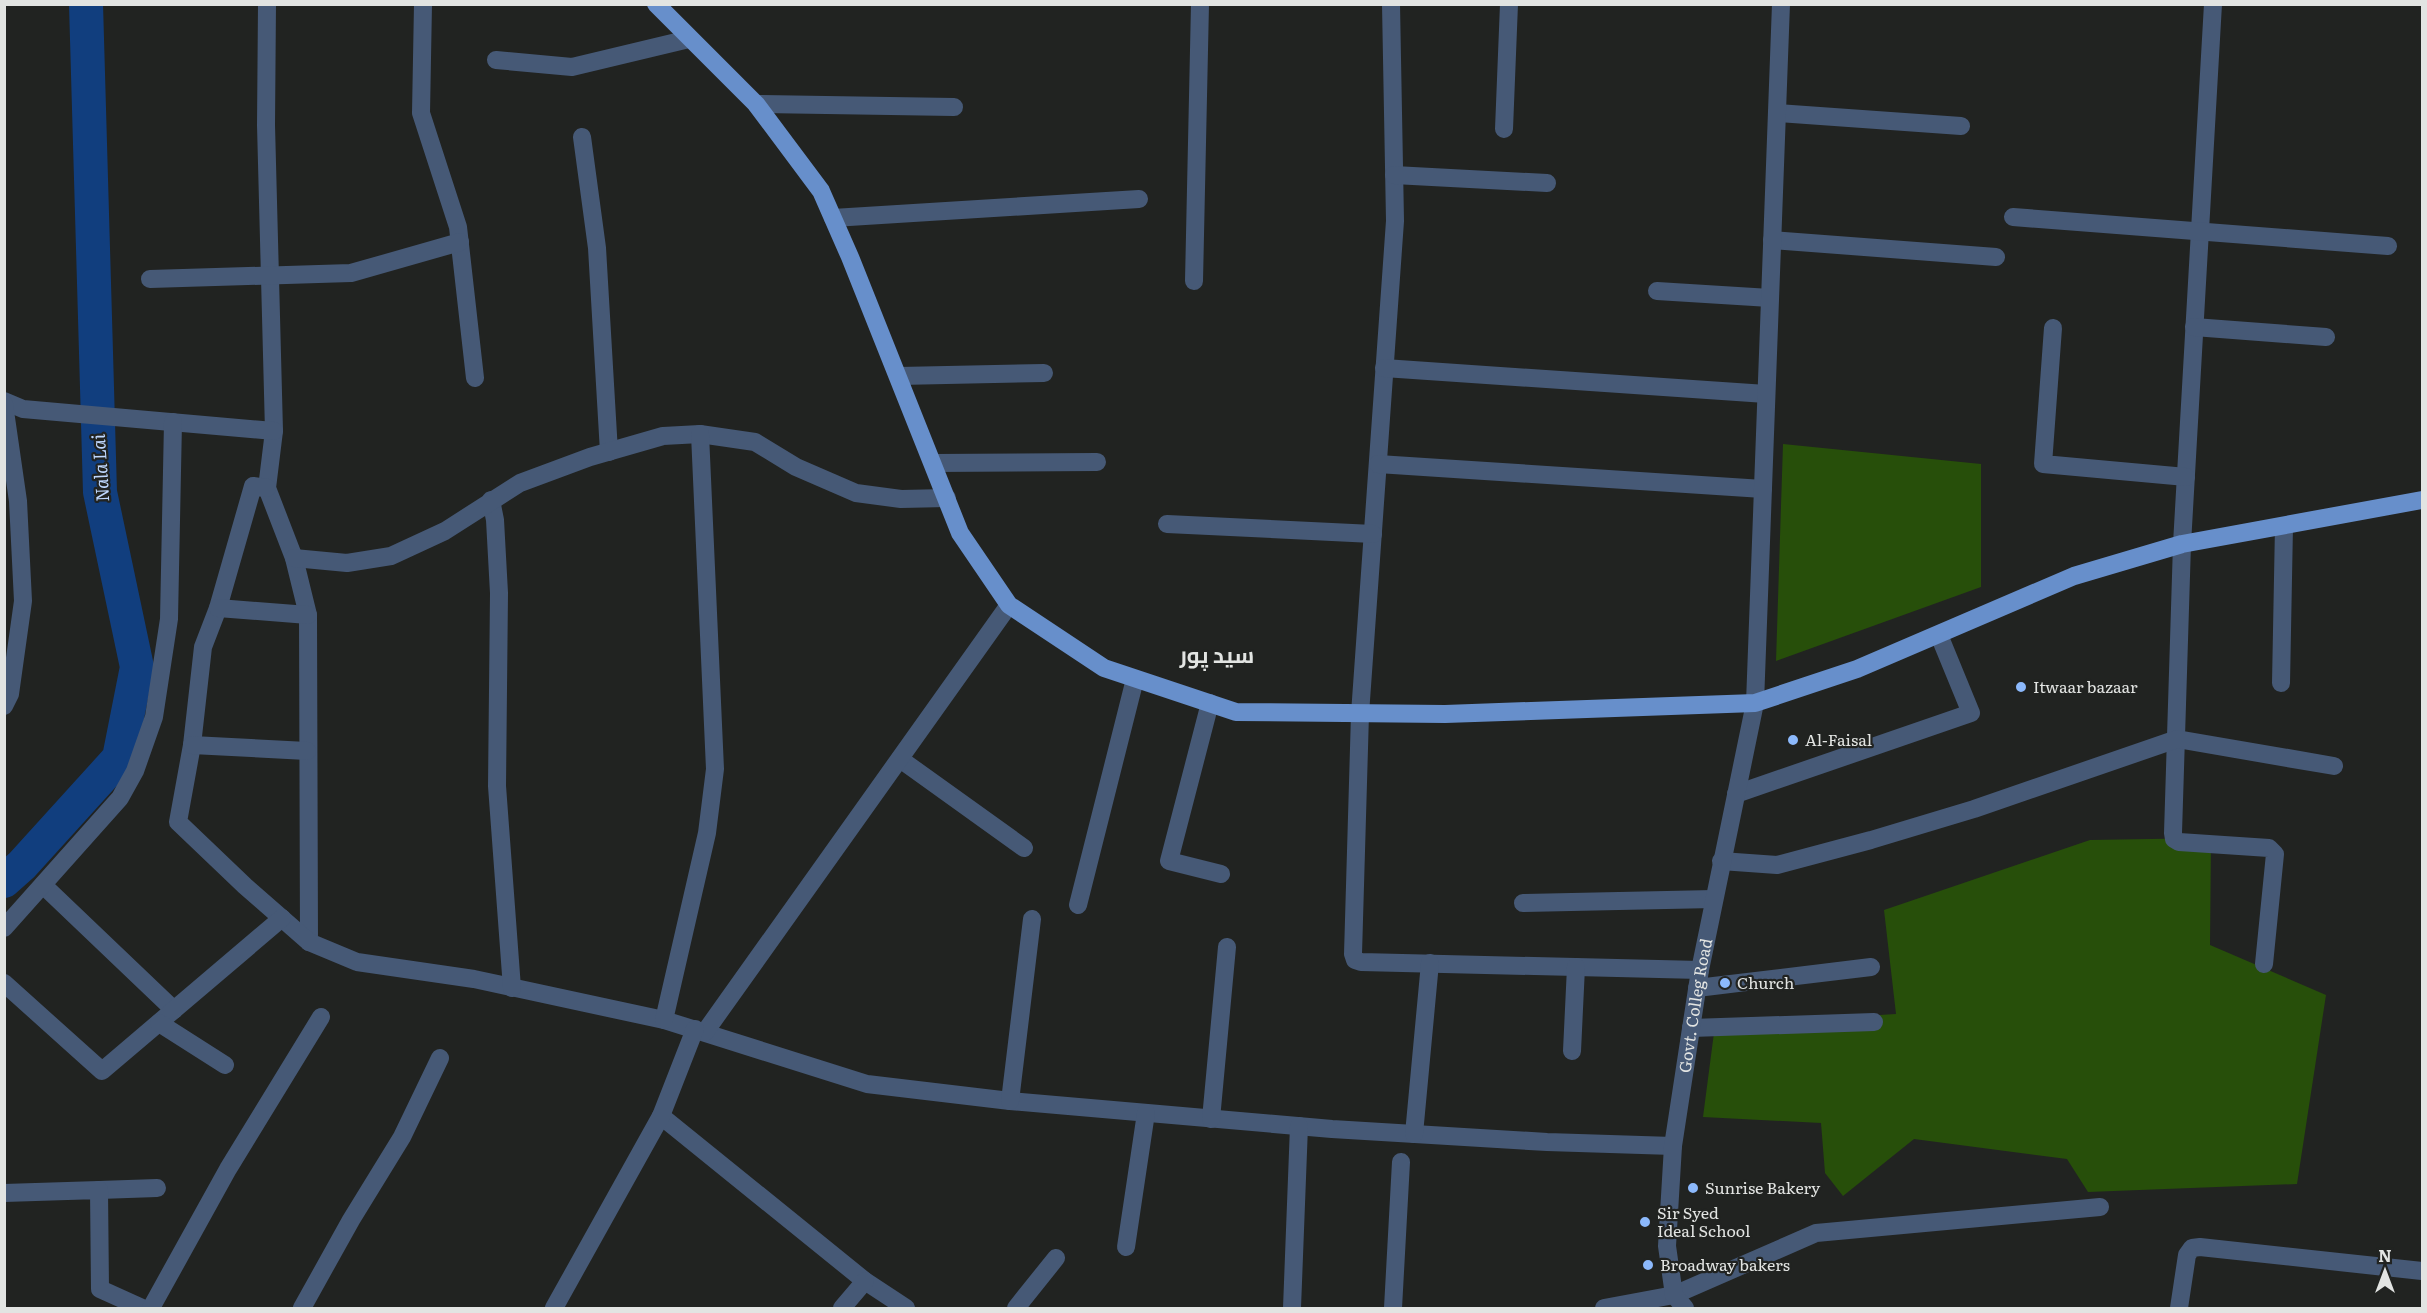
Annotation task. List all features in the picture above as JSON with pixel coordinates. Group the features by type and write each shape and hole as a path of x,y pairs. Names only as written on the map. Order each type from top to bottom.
{"main road":[{"path":"656,4 756,104 821,191 899,376 960,533 1009,605 1104,668 1236,712 1445,714 1755,704 1857,669 2074,576 2182,544 2422,500"}],"street":[{"path":"267,4 266,125 274,431 267,488 294,558 308,615 309,942"},
{"path":"423,4 421,113 458,227 475,378"},
{"path":"1194,281 1200,4"},
{"path":"1391,4 1395,221 1360,714 1353,954 1355,960 1361,962 1576,967 1699,979 1871,967"},
{"path":"1504,129 1509,4"},
{"name":"Govt. Colleg Road","path":"1679,1302 1667,1246 1673,1146 1699,979 1721,861 1755,704 1781,4"},
{"path":"2213,4 2182,544 2174,839 2179,842 2269,848 2275,854 2264,964"},
{"path":"496,60 572,67 689,39"},
{"path":"756,104 954,107"},
{"path":"1777,113 1961,126"},
{"path":"582,137 597,248 609,452"},
{"path":"1394,175 1547,183"},
{"path":"833,218 1138,199"},
{"path":"2013,217 2388,246"},
{"path":"1772,240 1996,257"},
{"path":"150,279 351,273 460,242"},
{"path":"1657,291 1770,298"},
{"path":"2194,327 2326,337"},
{"path":"2053,328 2043,465 2186,477"},
{"path":"1384,368 1766,394"},
{"path":"899,376 1044,373"},
{"path":"4,706 10,694 23,601 18,501 4,402 23,409 274,431"},
{"path":"4,928 120,798 135,771 154,717 169,619 173,422"},
{"path":"664,1020 707,833 715,769 700,434"},
{"path":"294,558 347,563 391,556 445,531 520,483 663,436 700,434 755,442 796,467 856,493 901,499 947,498"},
{"path":"933,463 1097,462"},
{"path":"1378,464 1763,489"},
{"path":"267,488 253,486 218,608 202,647 192,745 178,822 309,942 357,963 474,979 664,1020 867,1084 1010,1101 1299,1126 1547,1142 1673,1146"},
{"path":"491,500 495,520 499,593 497,786 512,988"},
{"path":"1167,524 1373,534"},
{"path":"2281,683 2284,526"},
{"path":"554,1308 661,1116 700,1030 900,759 1009,605"},
{"path":"218,608 308,615"},
{"path":"1736,794 1971,713 1939,635"},
{"path":"1078,905 1135,679"},
{"path":"1210,703 1169,861 1221,874"},
{"path":"1721,861 1777,865 1871,840 1974,809 2177,739 2334,766"},
{"path":"192,745 307,751"},
{"path":"900,759 1024,848"},
{"path":"43,885 174,1010"},
{"path":"1522,903 1714,899"},
{"path":"4,983 102,1071 282,918"},
{"path":"1010,1101 1032,919"},
{"path":"1211,1119 1227,946"},
{"path":"1414,1134 1430,963"},
{"path":"1572,1051 1576,967"},
{"path":"151,1308 228,1169 321,1017"},
{"path":"1691,1028 1874,1022"},
{"path":"159,1023 225,1065"},
{"path":"302,1308 351,1220 402,1137 440,1058"},
{"path":"1126,1247 1146,1113"},
{"path":"661,1116 865,1281 906,1308"},
{"path":"1292,1308 1299,1126"},
{"path":"1393,1308 1401,1162"},
{"path":"4,1193 158,1188"},
{"path":"99,1190 100,1289 142,1308"},
{"path":"1604,1308 1679,1302 1816,1233 2100,1207"},
{"path":"2179,1308 2187,1255 2192,1248 2422,1271"},
{"path":"1016,1308 1056,1258"},
{"path":"842,1308 865,1281"}],"green space":[{"path":"1783,444 1981,464 1981,587 1776,661"},
{"path":"2211,838 2210,945 2326,995 2297,1184 2088,1192 2067,1159 1914,1139 1843,1196 1825,1173 1821,1123 1703,1117 1715,1025 1896,1014 1884,910 2090,840"}],"waterway":[{"name":"Nala Lai","path":"4,881 22,865 119,758 137,667 100,492 86,4"}],"place":[{"name":"Itwaar bazaar","path":"2021,687"},
{"name":"Al-Faisal","path":"1793,740"},
{"name":"Church","path":"1725,983"},
{"name":"Sunrise Bakery","path":"1693,1188"},
{"name":"Sir Syed Ideal School","path":"1645,1222"},
{"name":"Broadway bakers","path":"1648,1265"}],"district":[{"name":"سید پور","path":"1217,655"}]}
